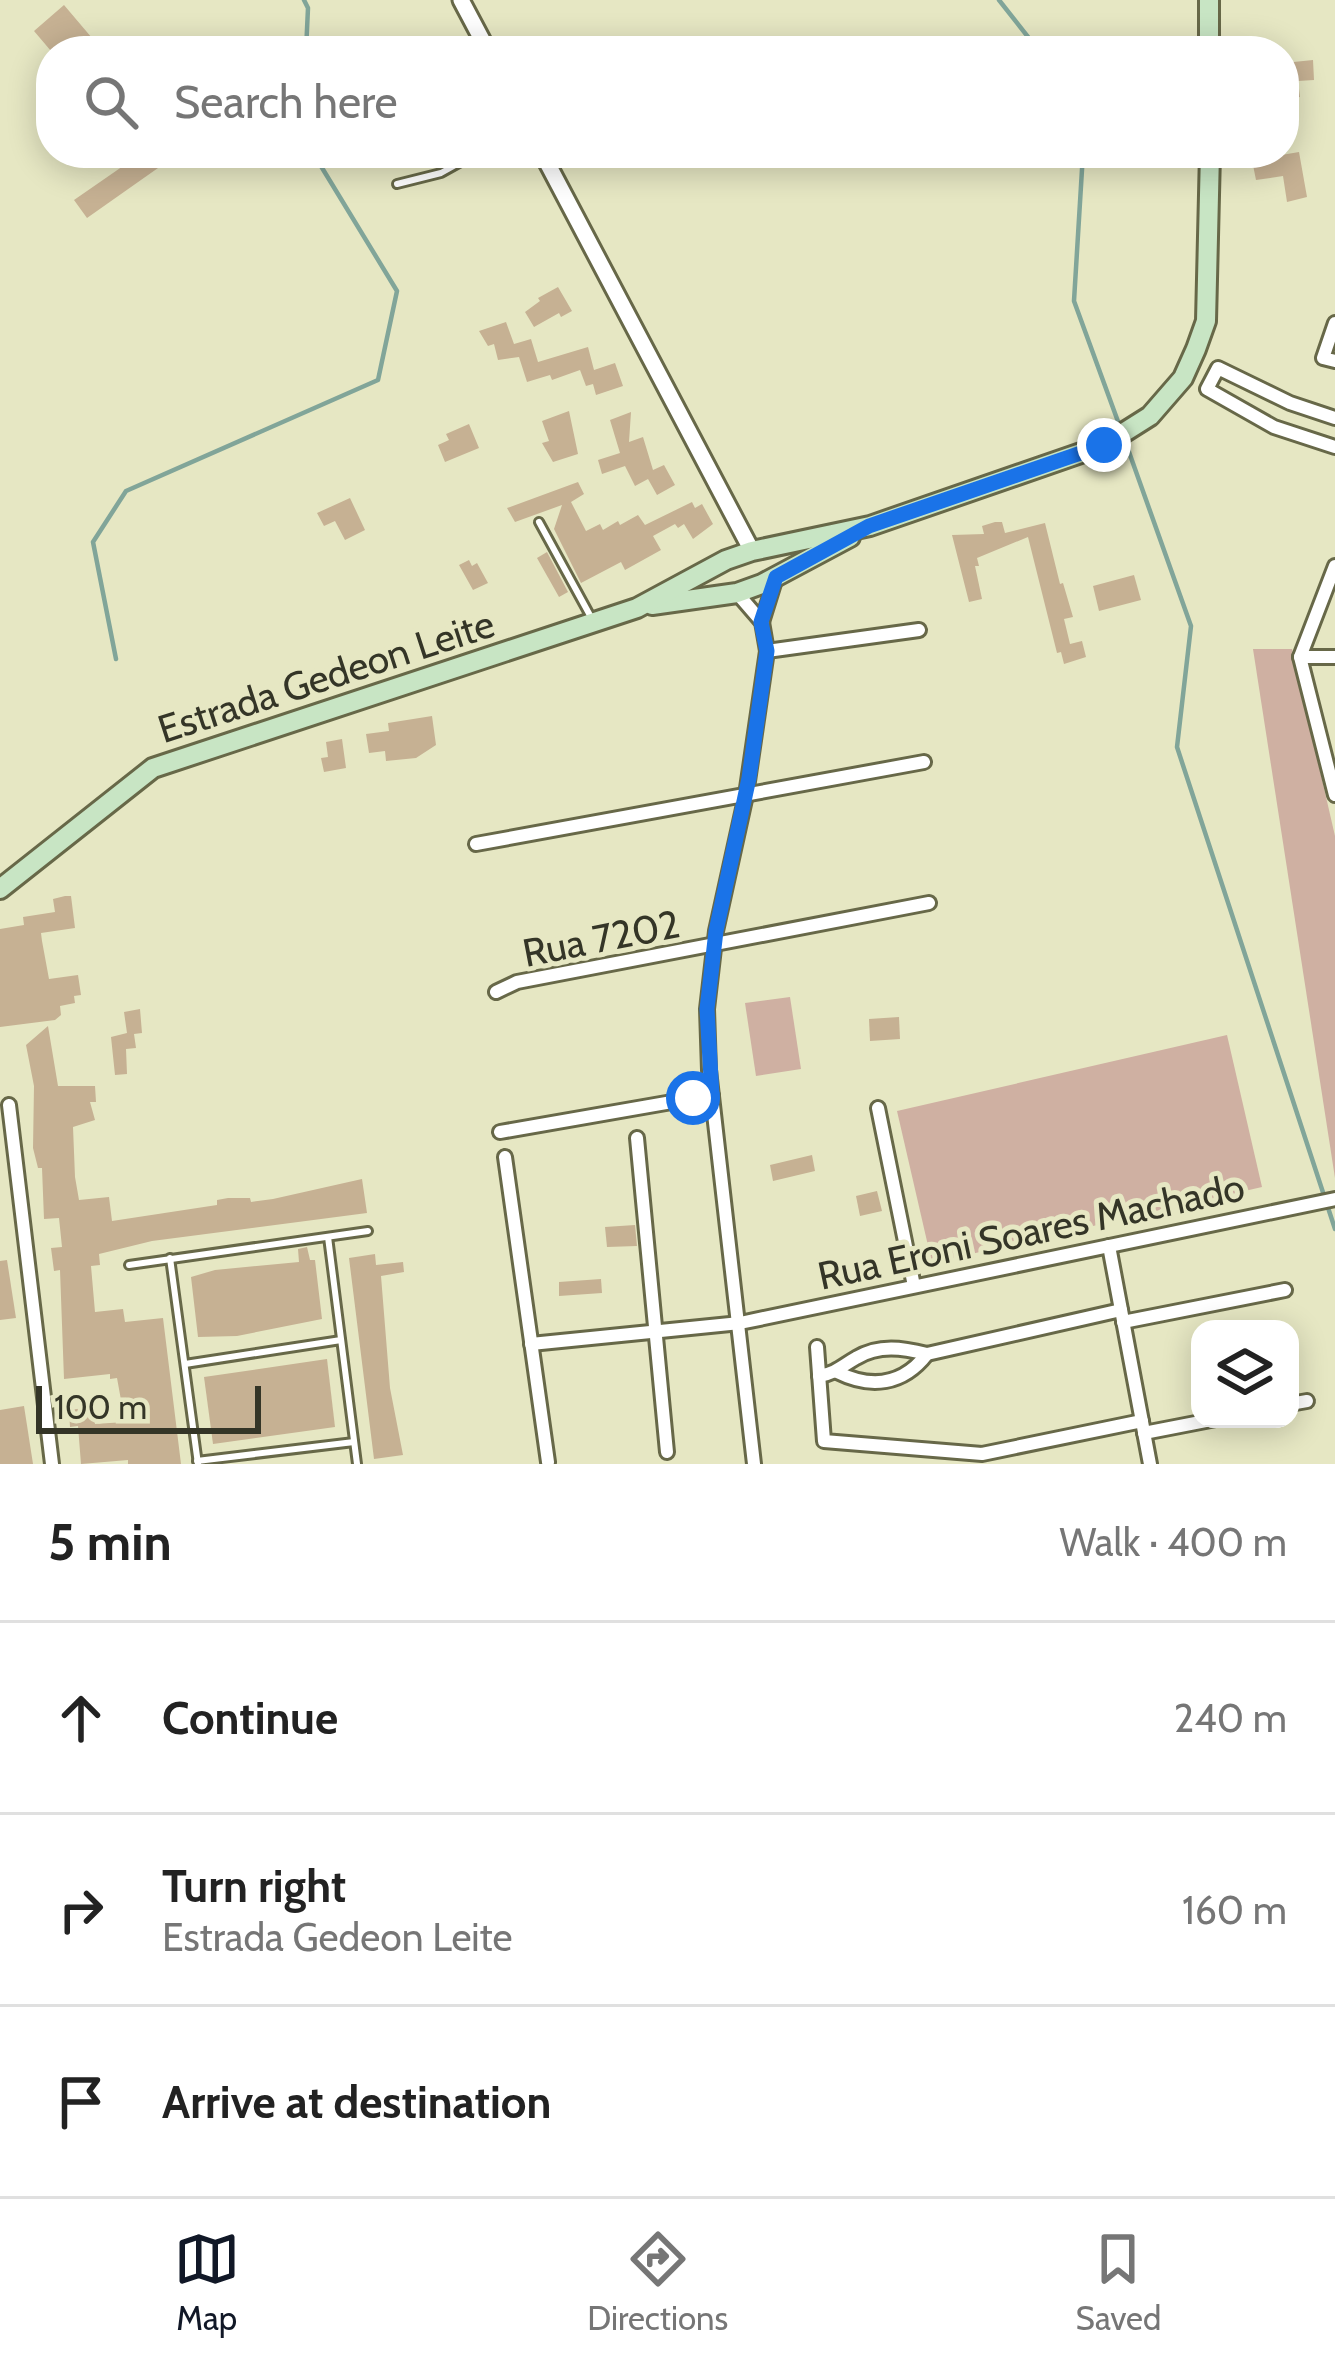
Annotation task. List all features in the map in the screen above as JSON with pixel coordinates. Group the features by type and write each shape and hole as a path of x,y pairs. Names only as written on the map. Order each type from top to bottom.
{"main road":[{"path":"1209,0 1209,36"},
{"name":"Estrada Gedeon Leite","path":"637,608 726,560 869,526 1104,445 1150,416 1183,378 1206,321 1210,168"},
{"name":"Estrada Gedeon Leite","path":"0,889 152,768 637,608 737,592 776,577 869,526"},
{"path":"773,548 779,556 776,577"},
{"path":"726,560 726,578 737,592"}],"street":[{"path":"461,0 480,36"},
{"path":"550,168 752,551"},
{"path":"1335,323 1323,358 1335,361"},
{"path":"1335,418 1290,403 1218,368 1207,389 1274,427 1335,448"},
{"path":"1335,566 1300,658 1335,792"},
{"path":"761,622 776,577"},
{"path":"737,592 761,622 767,651 707,1009 712,1095 754,1464"},
{"path":"767,651 919,630"},
{"path":"1300,658 1335,657"},
{"path":"476,844 924,762"},
{"name":"Rua 7202","path":"496,992 518,982 929,903"},
{"path":"500,1132 712,1095"},
{"path":"9,1106 52,1464"},
{"path":"878,1108 914,1286"},
{"path":"637,1138 667,1453"},
{"path":"505,1157 548,1462"},
{"name":"Rua Eroni Soares Machado","path":"531,1344 740,1323 1335,1198"},
{"path":"1109,1246 1150,1464"},
{"path":"819,1376 837,1372 856,1357 879,1349 927,1354 1285,1290"},
{"path":"817,1347 824,1442 984,1459 1191,1422"},
{"path":"837,1372 856,1382 881,1384 902,1378 927,1354"},
{"path":"1299,1402 1307,1401"}],"lane":[{"path":"397,184 450,168"},
{"path":"538,522 594,622"},
{"path":"129,1264 368,1232"},
{"path":"328,1237 356,1464"},
{"path":"170,1258 197,1462 354,1442"},
{"path":"185,1364 340,1340"},
{"path":"265,1453 266,1464"}],"shaded area":[{"path":"1253,649 1292,649 1335,836 1335,1178"},
{"path":"790,997 801,1069 756,1076 745,1003"},
{"path":"1227,1035 1262,1187 932,1263 897,1111"}],"building":[{"path":"64,5 90,36 38,36 34,31"},
{"path":"1313,60 1314,80 1299,81 1299,61"},
{"path":"1299,152 1307,197 1287,202 1283,176 1256,180 1254,168 1299,168"},
{"path":"120,168 158,168 87,218 74,200"},
{"path":"558,287 572,311 534,327 525,312"},
{"path":"506,322 514,344 531,339 538,362 588,347 594,370 615,363 623,386 596,395 580,370 527,382 519,357 498,360 494,344 488,346 479,331"},
{"path":"569,411 578,454 553,462 542,443 549,441 542,421"},
{"path":"631,412 629,442 643,437 653,470 664,465 675,485 657,495 648,479 635,486 625,466 602,474 598,460 620,453 610,420"},
{"path":"469,424 479,448 445,462 438,445 449,440 446,434"},
{"path":"578,482 584,494 571,502 586,531 600,524 603,530 618,521 620,525 638,515 645,525 692,502 695,508 702,504 713,524 693,539 684,524 678,528 675,524 653,536 661,550 625,570 621,562 581,583 554,529 562,505 515,522 507,508"},
{"path":"350,498 365,530 345,540 335,521 324,526 317,513"},
{"path":"1002,522 1005,533 1045,523 1073,617 1064,619 1070,644 1082,641 1086,657 1064,664 1061,652 1057,653 1028,537 977,558 982,599 969,602 952,535 984,534 982,526"},
{"path":"547,552 568,592 559,597 537,558"},
{"path":"469,560 472,566 477,563 488,583 473,590 459,565"},
{"path":"1134,575 1141,600 1099,611 1093,586"},
{"path":"432,716 436,745 416,758 386,761 385,751 369,753 366,734 389,731 388,723"},
{"path":"342,739 346,768 324,772 321,758 328,757 326,742"},
{"path":"71,896 75,928 41,933 42,941 49,979 78,975 81,995 74,996 75,1003 60,1006 61,1015 55,1020 0,1027 0,929 24,925 23,917 55,912 53,899"},
{"path":"140,1009 142,1033 134,1034 136,1048 126,1049 127,1074 115,1075 111,1037 127,1033 124,1012"},
{"path":"899,1017 900,1039 870,1041 869,1019"},
{"path":"48,1026 58,1086 95,1086 96,1102 90,1102 95,1120 73,1127 75,1177 79,1200 109,1197 112,1221 217,1205 217,1200 228,1198 273,1199 362,1179 367,1213 152,1241 99,1254 100,1265 91,1266 95,1312 123,1309 125,1322 163,1318 181,1464 128,1464 128,1460 81,1464 78,1426 70,1427 69,1410 93,1407 95,1424 125,1422 117,1378 110,1379 110,1374 64,1379 60,1270 54,1271 51,1248 62,1247 59,1218 44,1219 42,1168 38,1168 33,1148 34,1086 26,1045"},
{"path":"812,1155 815,1171 773,1181 770,1165"},
{"path":"877,1191 882,1211 860,1216 856,1196"},
{"path":"635,1225 637,1246 607,1247 605,1227"},
{"path":"307,1247 310,1260 315,1260 322,1319 237,1336 198,1337 191,1277 215,1270 299,1262 298,1249"},
{"path":"375,1254 376,1265 403,1262 404,1272 381,1276 390,1388 403,1455 374,1459 349,1258"},
{"path":"7,1260 16,1318 0,1320 0,1261"},
{"path":"601,1279 602,1293 559,1296 559,1282"},
{"path":"327,1359 335,1427 213,1444 204,1377"},
{"path":"24,1406 33,1464 0,1464 0,1410"}],"waterway":[{"path":"304,0 307,36"},
{"path":"999,0 1027,36"},
{"path":"116,659 93,542 126,491 378,380 397,291 322,168"},
{"path":"1082,168 1074,301 1120,427"},
{"path":"1124,438 1191,626 1177,747 1335,1229"}],"route":[{"path":"693,1098 712,1095 707,1009 716,931 749,778 767,651 761,622 776,577 869,526 1104,445"}]}
